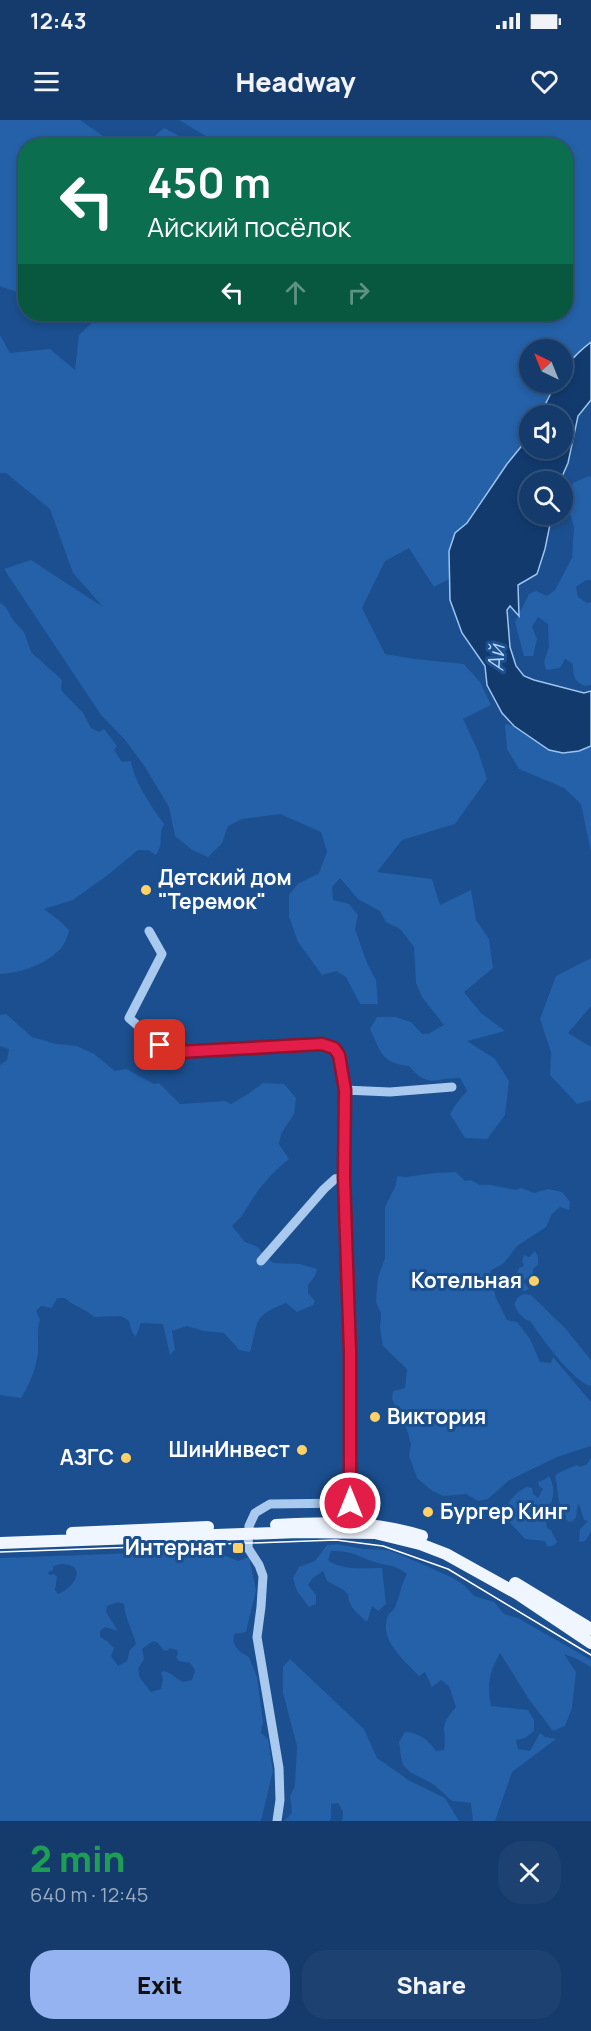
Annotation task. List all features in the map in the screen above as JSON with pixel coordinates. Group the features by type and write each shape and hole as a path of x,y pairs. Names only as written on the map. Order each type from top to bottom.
{"main road":[{"path":"0,1535 350,1523 404,1530 452,1548 521,1586 591,1629"},
{"path":"0,1543 250,1526 299,1532 375,1533 420,1544 446,1554 518,1594 591,1643"}],"street":[{"path":"149,931 162,954 129,1018 160,1045 178,1052 322,1044 334,1048 339,1055 345,1090 344,1177 350,1352 350,1523"},
{"path":"345,1090 390,1092 452,1088"},
{"path":"261,1261 324,1189 335,1179 344,1177"},
{"path":"277,1821 280,1800 279,1768 257,1636 262,1576 259,1565 249,1551 250,1526 264,1506 270,1504 350,1503"}],"shaded area":[{"path":"0,120 80,120 106,138 18,138 18,292 0,286"},
{"path":"179,120 591,120 591,342 573,359 573,339 519,339 519,393 551,393 545,405 519,405 519,449 467,523 455,533 449,551 449,579 434,587 409,548 385,561 362,608 385,654 464,664 480,682 491,705 463,719 478,751 487,779 455,824 402,840 377,872 432,879 440,905 471,890 476,920 489,939 493,968 464,992 481,1013 505,1031 467,1041 495,1059 509,1081 505,1115 487,1139 465,1138 450,1114 467,1091 460,1078 427,1080 409,1066 387,1059 370,1029 377,1017 395,1017 411,1022 422,1034 428,1034 444,1025 422,997 416,983 414,947 400,929 386,922 380,911 358,899 340,878 332,887 333,900 349,904 358,915 355,929 367,963 376,980 378,1004 360,1004 346,977 336,971 322,975 298,942 289,917 289,895 298,884 319,873 327,852 321,832 280,814 242,819 228,826 222,843 208,857 192,850 175,836 169,807 145,767 126,741 101,715 4,569 31,560 103,607 73,573 50,509 6,473 0,473 0,335 10,353 50,349 75,370 79,335 94,321 573,321 573,138 209,138"},
{"path":"164,128 183,138 152,138"},
{"path":"588,476 591,477 591,580 586,580 576,587 578,597 587,603 591,602 591,685 585,686 576,680 573,664 565,659 560,668 546,670 544,662 549,647 548,624 538,617 532,627 537,639 533,656 524,656 515,622 529,594 536,591 547,596 555,590 572,558 573,483"},
{"path":"0,603 6,607 13,620 24,632 31,652 62,680 61,690 83,713 91,728 99,732 104,729 117,746 114,750 122,762 131,761 140,786 164,824 156,855 148,850 138,850 73,900 44,909 69,930 60,949 32,967 0,974"},
{"path":"505,724 517,728 553,751 570,751 591,746 591,852 581,804 564,788 519,769 507,749"},
{"path":"591,958 591,1006 568,1033 591,1047 591,1100 577,1104 550,1075 551,1052 540,1019 556,976"},
{"path":"6,1014 32,1037 56,1044 77,1046 94,1054 115,1071 126,1069 154,1084 159,1083 180,1104 225,1101 231,1104 263,1083 284,1084 296,1098 294,1114 281,1134 279,1144 289,1159 263,1185 232,1226 245,1242 256,1246 273,1263 300,1264 317,1269 308,1285 308,1293 315,1301 313,1305 297,1312 286,1303 262,1316 257,1325 250,1352 239,1350 224,1333 187,1326 172,1331 175,1350 170,1355 163,1324 141,1323 136,1337 129,1321 121,1316 94,1317 65,1298 57,1298 52,1308 41,1306 36,1311 40,1320 38,1353 34,1371 24,1393 21,1398 0,1395 0,1065 7,1060 9,1049 0,1046 0,1015"},
{"path":"456,1172 465,1181 471,1180 480,1185 516,1190 521,1188 534,1193 548,1189 562,1192 570,1202 569,1210 560,1207 552,1214 546,1227 517,1246 504,1263 490,1271 496,1298 507,1320 517,1322 530,1339 540,1362 551,1363 553,1357 591,1402 591,1446 557,1457 508,1481 488,1499 478,1501 466,1494 443,1496 431,1490 417,1478 409,1456 411,1444 407,1430 392,1399 393,1391 405,1388 407,1369 383,1346 380,1328 381,1313 376,1302 378,1277 385,1258 385,1207 396,1185 397,1176"},
{"path":"535,1251 538,1265 533,1269 532,1275 523,1281 529,1289 506,1290 503,1283 508,1277 513,1275 515,1277 519,1268 524,1266 522,1261 524,1255 529,1257"},
{"path":"524,1294 531,1295 565,1328 591,1360 591,1386 567,1368 530,1321 518,1312 514,1304 518,1297"},
{"path":"591,1458 591,1532 585,1541 579,1542 580,1529 588,1521 584,1520 579,1504 575,1519 569,1522 566,1519 559,1502 555,1476 577,1465 580,1467 587,1464"},
{"path":"549,1476 553,1497 548,1508 544,1509 547,1528 551,1530 557,1542 553,1546 547,1546 545,1541 525,1539 504,1516 512,1498 522,1489 532,1488 533,1494 538,1498 543,1489 538,1482"},
{"path":"337,1544 364,1549 388,1550 451,1577 464,1585 474,1596 494,1602 504,1614 518,1618 591,1660 591,1667 564,1654 576,1672 572,1708 565,1726 553,1731 528,1698 500,1653 490,1679 491,1706 528,1710 534,1720 534,1731 525,1738 516,1740 518,1749 530,1751 540,1733 545,1737 556,1739 512,1772 495,1821 473,1821 471,1803 452,1801 433,1784 410,1772 403,1765 399,1742 405,1732 423,1737 436,1751 444,1750 444,1725 456,1707 449,1686 441,1680 432,1687 425,1672 419,1676 400,1657 390,1642 386,1625 388,1616 396,1605 407,1574 402,1570 354,1554 331,1551 328,1560 340,1566 382,1568 386,1604 378,1611 372,1606 367,1622 352,1606 348,1594 327,1581 323,1571 308,1585 316,1595 316,1604 309,1607 297,1591 293,1578 299,1567 315,1561 327,1545"},
{"path":"219,1550 238,1561 249,1557 256,1590 246,1632 234,1634 234,1642 242,1653 249,1657 257,1677 263,1722 261,1733 268,1739 273,1771 261,1821 0,1821 0,1558","holes":["70,1565 77,1572 69,1587 58,1594 55,1590 57,1577 54,1574 49,1575 48,1572 53,1570 53,1566","118,1602 124,1604 136,1644 130,1650 127,1661 118,1666 111,1656 114,1648 100,1637 100,1631 105,1627 118,1631 106,1612 107,1606","153,1641 158,1643 163,1650 167,1651 170,1648 177,1650 176,1657 179,1661 190,1663 195,1670 192,1680 183,1682 164,1671 161,1673 163,1679 161,1689 151,1692 140,1678 138,1669 144,1659 142,1649"]},
{"path":"290,1659 364,1729 377,1758 410,1781 445,1798 459,1821 342,1821 343,1812 338,1803 331,1804 329,1821 284,1821 292,1813 290,1796 295,1786 297,1746 283,1693 283,1667"}],"water":[{"path":"591,342 591,400 578,416 573,440 573,405 545,405 551,393 573,393 573,359"},
{"name":"Ай","path":"519,449 519,459 569,459 564,471 519,471 519,525 550,525 537,574 518,585 519,616 510,606 507,610 510,647 516,666 524,676 584,693 591,691 591,746 579,751 563,753 549,750 514,726 502,713 487,685 485,666 462,633 450,600 449,551 455,533 467,523"}],"tram line":[{"path":"0,1552 336,1540 383,1546 448,1569 591,1655"}],"place":[{"name":"Детский дом \"Теремок\"","path":"146,890"},
{"name":"Котельная","path":"534,1281"},
{"name":"Виктория","path":"375,1417"},
{"name":"ШинИнвест","path":"302,1450"},
{"name":"АЗГС","path":"126,1458"},
{"name":"Бургер Кинг","path":"428,1512"},
{"name":"Интернат","path":"238,1548"}],"route":[{"path":"160,1045 178,1052 322,1044 334,1048 339,1055 345,1090 344,1177 350,1352 350,1503"}]}
